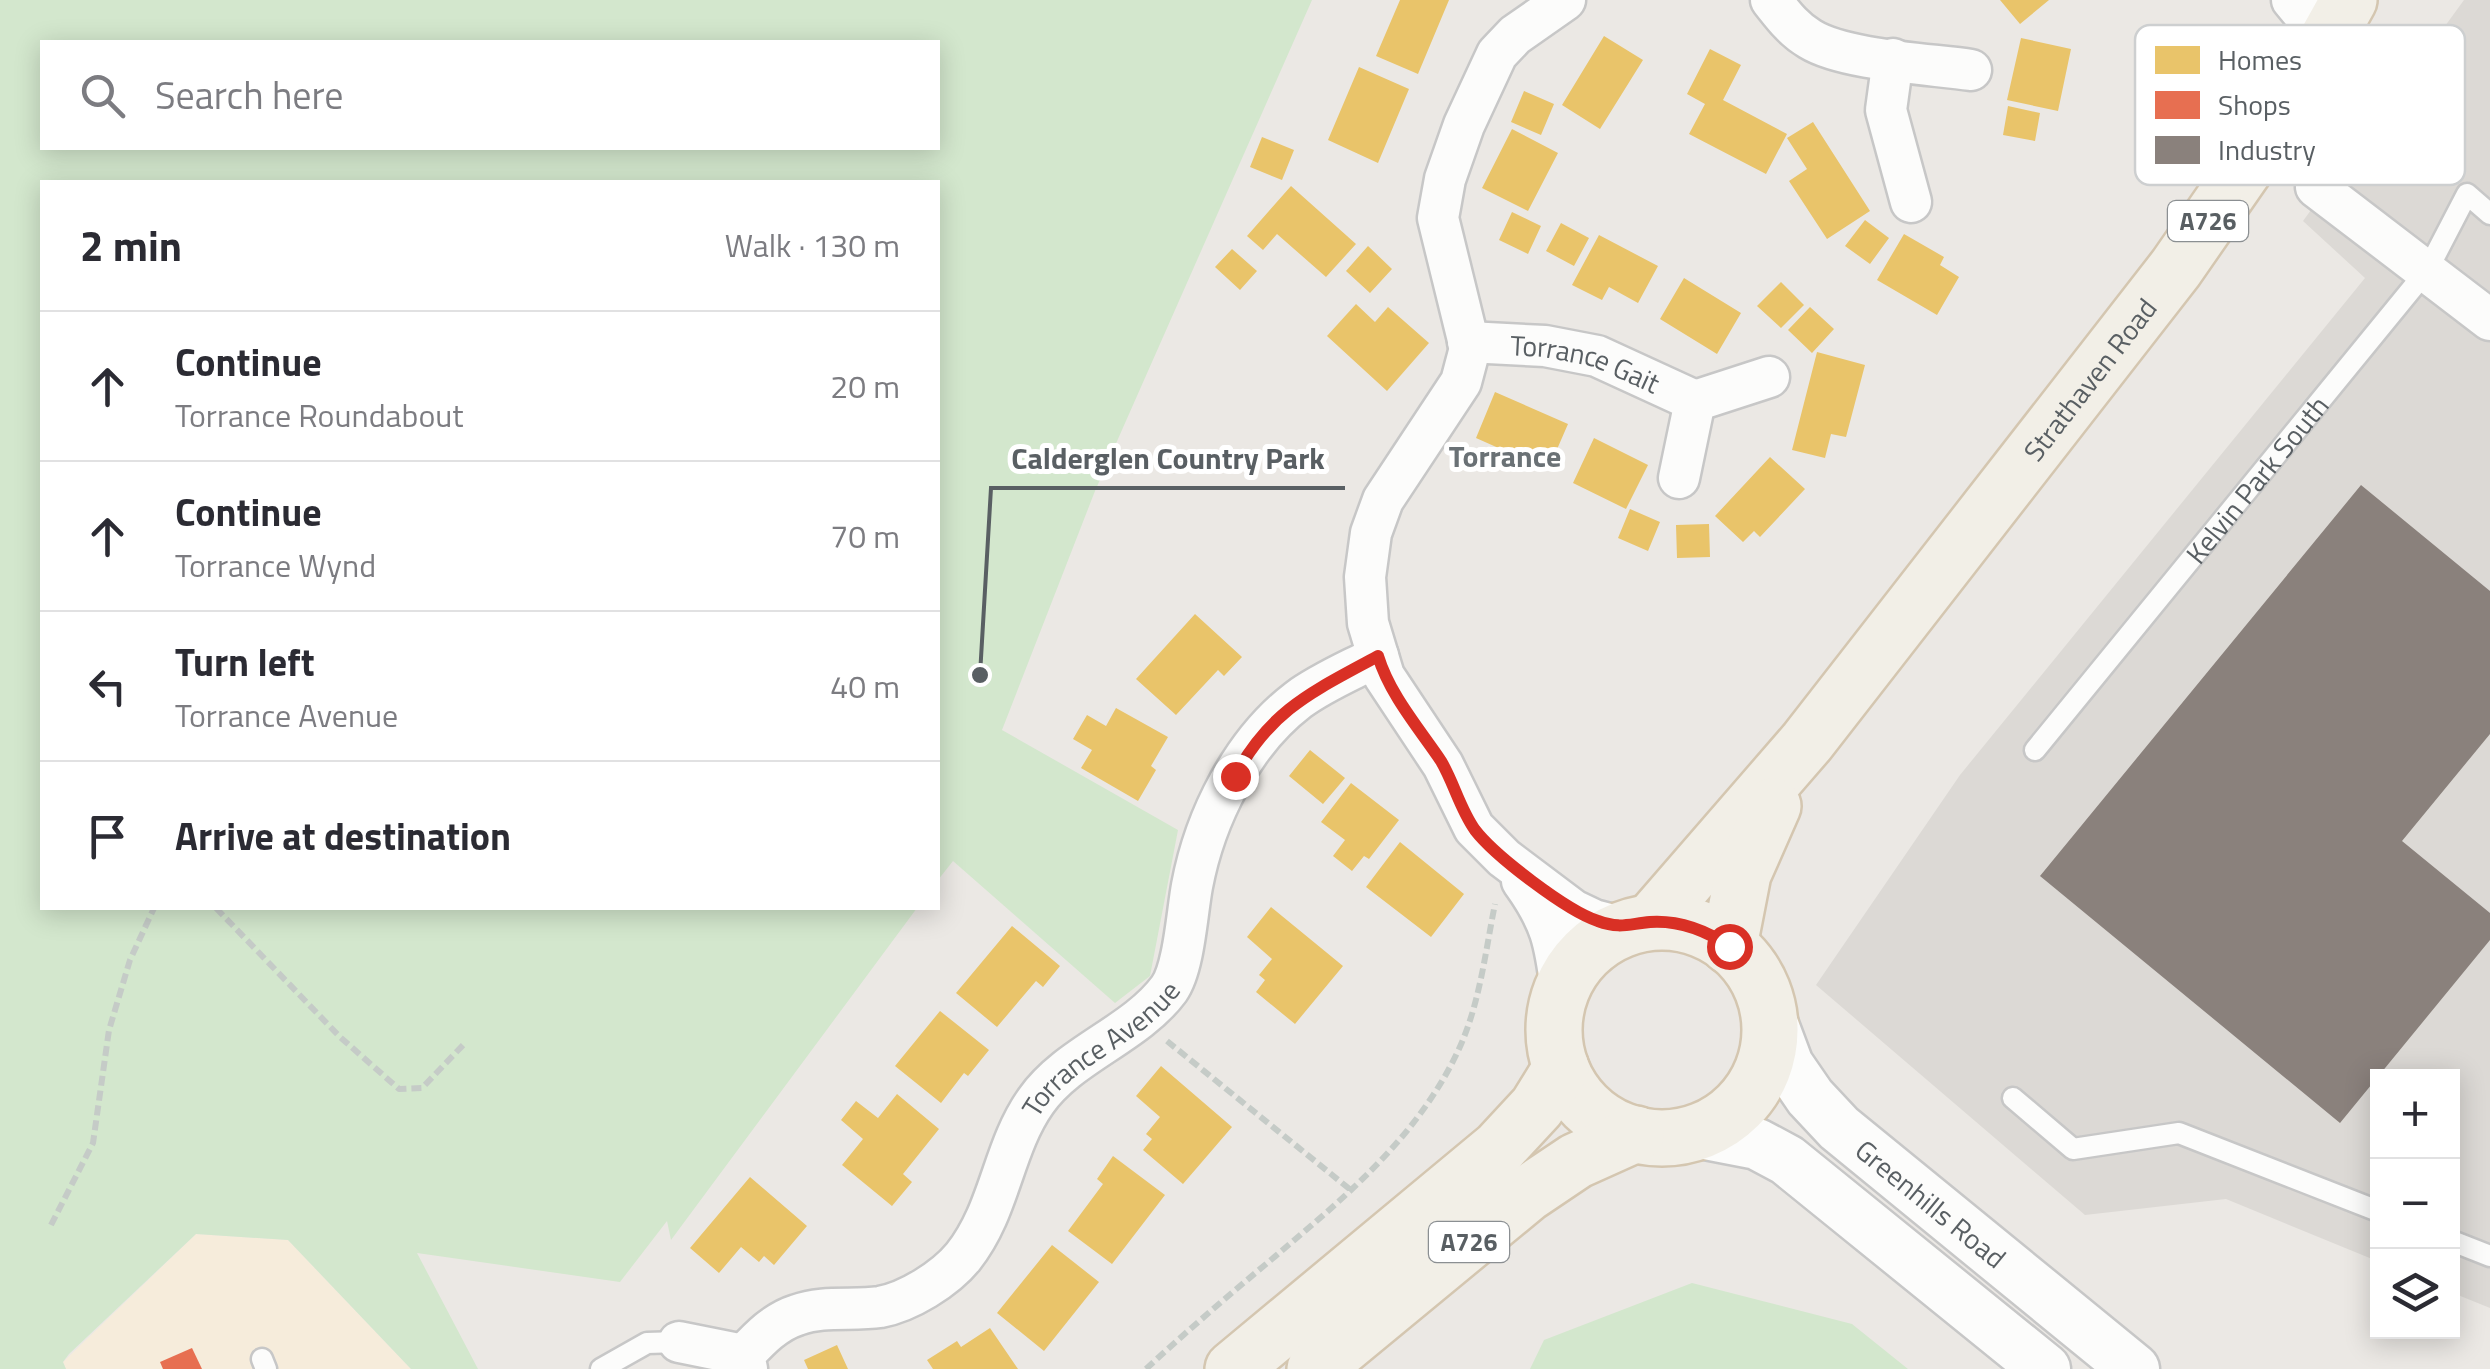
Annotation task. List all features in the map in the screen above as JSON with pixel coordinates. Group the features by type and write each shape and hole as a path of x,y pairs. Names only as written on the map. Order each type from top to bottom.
{"main road":[{"name":"Strathaven Road","path":"1638,925 1807,742 2176,268 2234,185"},
{"name":"Strathaven Road","path":"1729,946 1743,874 1807,742"},
{"path":"1638,925 1692,926 1729,946"},
{"name":"A726","path":"1638,925 1598,942 1576,964 1561,990 1554,1029 1561,1068 1582,1103 1607,1122 1636,1134 1666,1138 1696,1132 1730,1114 1755,1084 1768,1048 1767,1008 1747,964 1729,946"},
{"name":"A726","path":"1232,1369 1499,1148 1537,1107 1561,1068"},
{"name":"A726","path":"1316,1369 1526,1194 1576,1161 1636,1134"}],"street":[{"path":"1561,990 1555,940 1540,905 1504,858 1474,828 1443,765 1384,676 1368,623 1365,577 1371,533 1383,500 1461,382 1468,342 1438,218 1445,179 1497,54 1515,34 1564,0"},
{"path":"1771,0 1790,24 1812,41 1971,70"},
{"path":"2292,0 2338,21"},
{"path":"1893,58 1886,110 1911,202"},
{"path":"2316,187 2490,320"},
{"name":"Torrance Gait","path":"1468,342 1545,346 1597,356 1694,402 1769,377"},
{"name":"Torrance Gait","path":"1679,478 1694,402"},
{"name":"Torrance Avenue","path":"679,1342 746,1362 770,1328 795,1315 818,1309 882,1306 922,1290 960,1261 985,1227 1015,1140 1047,1087 1171,987 1204,837 1252,744 1301,698 1378,656"},
{"path":"1504,858 1573,910 1594,920 1638,925"},
{"name":"Greenhills Road","path":"1767,1008 1788,1065 1810,1097 1840,1128 2134,1369"},
{"name":"Greenhills Road","path":"1696,1132 1757,1144 1788,1160 2046,1369"}],"lane":[{"name":"Kelvin Park South","path":"2035,750 2428,269 2466,194 2490,214"},
{"path":"2012,1098 2074,1149 2179,1134 2370,1209"},
{"path":"2460,1244 2490,1256"},
{"path":"601,1369 647,1343 679,1342"}],"path":[{"path":"1146,1369 1352,1191 1379,1165 1431,1098 1458,1052 1480,986 1504,858"},
{"path":"51,1225 93,1143 109,1030 130,960 153,910"},
{"path":"218,910 340,1037 399,1089 422,1088 465,1043"},
{"path":"1138,1017 1352,1191"}],"shaded area":[{"path":"2464,0 2490,0 2490,1308 2460,1296 2460,1069 2370,1069 2370,1258 2226,1199 2085,1215 1816,985 1960,775 2365,278 2303,221 2329,185 2465,185 2465,25 2446,25"},
{"path":"196,1234 288,1240 411,1369 66,1369 63,1362"}],"green space":[{"path":"0,0 1312,0 1095,491 1002,730 1178,830 1150,976 1115,1003 953,861 940,877 940,180 40,180 40,910 916,910 671,1240 667,1221 620,1282 417,1253 478,1369 411,1369 288,1240 196,1234 69,1354 63,1362 66,1369 0,1369"},
{"path":"1692,1283 1852,1324 1908,1369 1530,1369 1544,1340"}],"building: Homes":[{"path":"1400,0 1449,0 1418,74 1376,56"},
{"path":"2000,0 2049,0 2020,24"},
{"path":"1604,36 1643,60 1600,129 1562,105"},
{"path":"2021,38 2071,49 2058,111 2007,100"},
{"path":"1710,49 1741,65 1723,100 1787,134 1766,174 1689,134 1705,104 1687,94"},
{"path":"1359,67 1409,89 1378,163 1328,140"},
{"path":"1524,91 1554,104 1541,135 1511,122"},
{"path":"2008,106 2040,113 2035,141 2003,135"},
{"path":"1813,122 1870,211 1827,239 1789,181 1807,169 1787,138"},
{"path":"1512,129 1558,153 1528,211 1482,188"},
{"path":"1262,137 1294,150 1282,180 1250,167"},
{"path":"1291,186 1356,244 1326,277 1277,234 1263,250 1247,236"},
{"path":"1512,212 1541,226 1528,254 1499,240"},
{"path":"1865,220 1889,238 1870,264 1845,246"},
{"path":"1561,223 1589,238 1574,266 1546,251"},
{"path":"1904,234 1944,257 1940,265 1959,277 1937,315 1877,280"},
{"path":"1599,235 1658,266 1638,303 1609,287 1602,300 1572,285"},
{"path":"1368,246 1392,269 1370,293 1346,271"},
{"path":"1232,249 1257,271 1240,290 1215,267"},
{"path":"1684,278 1741,313 1717,354 1660,319"},
{"path":"1781,282 1804,305 1781,328 1757,306"},
{"path":"1356,304 1375,322 1388,307 1429,343 1387,391 1327,336"},
{"path":"1810,307 1834,329 1812,353 1788,330"},
{"path":"1817,352 1865,365 1846,437 1831,434 1825,458 1792,450"},
{"path":"1495,392 1568,424 1548,470 1476,438"},
{"path":"1594,438 1648,465 1626,509 1573,483"},
{"path":"1770,457 1805,489 1760,537 1754,531 1743,542 1715,516"},
{"path":"1630,509 1660,522 1648,551 1618,538"},
{"path":"1709,524 1710,557 1677,558 1676,525"},
{"path":"1195,614 1242,657 1224,676 1218,670 1176,715 1136,679"},
{"path":"1116,708 1168,737 1151,766 1156,770 1138,801 1081,768 1092,750 1073,739 1087,715 1106,726"},
{"path":"1310,750 1345,778 1323,804 1289,776"},
{"path":"1351,783 1399,820 1369,859 1364,856 1352,871 1333,856 1345,840 1321,822"},
{"path":"1400,842 1464,894 1431,937 1366,887"},
{"path":"1271,907 1343,966 1295,1024 1256,992 1265,980 1259,975 1272,959 1247,937"},
{"path":"1012,926 1060,966 1043,987 1036,981 997,1027 956,993"},
{"path":"940,1011 989,1050 968,1076 964,1073 941,1103 895,1066"},
{"path":"1161,1066 1232,1127 1183,1184 1143,1150 1152,1139 1146,1134 1160,1117 1136,1096"},
{"path":"897,1094 939,1129 903,1174 912,1182 892,1206 842,1165 863,1139 841,1120 856,1101 878,1118"},
{"path":"1113,1156 1165,1195 1112,1264 1068,1231 1103,1184 1097,1179"},
{"path":"750,1177 807,1226 774,1265 764,1256 759,1262 741,1247 719,1273 690,1248"},
{"path":"1052,1245 1099,1282 1044,1351 997,1313"},
{"path":"990,1328 1018,1369 933,1369 927,1360 957,1341 961,1347"},
{"path":"837,1345 848,1369 808,1369 804,1360"}],"building: Shops":[{"path":"192,1348 202,1369 163,1369 160,1362"}],"building: Industry":[{"path":"2361,485 2490,591 2490,734 2402,841 2490,913 2490,940 2384,1069 2370,1069 2370,1086 2340,1123 2040,876"}],"place":[{"name":"Calderglen Country Park","path":"980,675"}],"district":[{"name":"Torrance","path":"1505,456"}],"route":[{"path":"1235,776 1252,744 1301,698 1378,656 1384,676 1443,765 1474,828 1504,858 1573,910 1594,920 1624,928 1672,922 1712,934 1729,946"}]}
